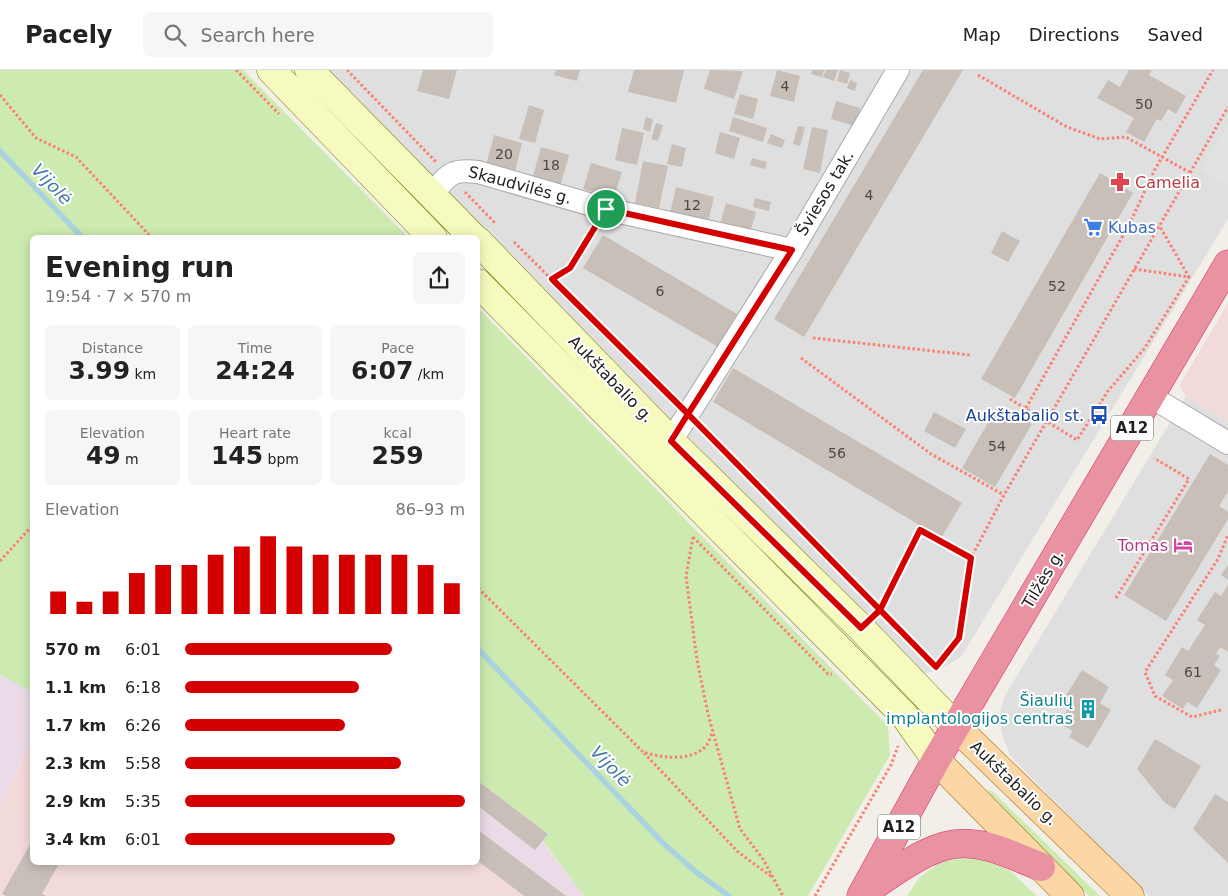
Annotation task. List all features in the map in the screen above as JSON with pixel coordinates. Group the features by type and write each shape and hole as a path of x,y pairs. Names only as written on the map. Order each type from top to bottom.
{"highway":[{"name":"Tilžės g.","path":"861,895 936,760 1228,264"},
{"path":"861,895 893,872 945,846 969,844 1001,850 1041,867"}],"main road":[{"path":"270,70 430,235"},
{"name":"Aukštabalio g.","path":"309,70 440,184 483,235 671,441 870,619 956,727 1130,896"},
{"name":"Aukštabalio g.","path":"480,285 904,715 936,760 1070,896"}],"street":[{"name":"Šviesos tak.","path":"671,441 792,250 898,70"},
{"name":"Skaudvilės g.","path":"440,184 459,170 478,172 606,209 792,250"},
{"path":"1150,396 1228,443"}],"path":[{"path":"347,70 483,235"},
{"path":"1026,408 1130,223 1162,157 1213,70"},
{"path":"978,75 1067,127 1100,139 1126,137 1189,172"},
{"path":"0,94 36,138 76,157 149,235"},
{"path":"512,240 688,414 870,619 936,667 959,638 971,558 1046,421 1228,107"},
{"path":"552,279 570,268 606,209"},
{"path":"1158,225 1189,277"},
{"path":"1134,269 1189,277"},
{"path":"1010,399 1077,440 1108,391 1144,349 1189,277"},
{"path":"814,338 970,355"},
{"path":"801,358 931,454 1004,495"},
{"path":"1116,598 1189,479 1154,458"},
{"path":"0,561 30,528"},
{"path":"870,619 920,530 971,558"},
{"path":"1220,710 1192,717 1155,696 1145,672 1218,559 1228,535"},
{"path":"693,537 686,576 697,660 713,731 740,829 763,859 783,896"},
{"path":"480,590 643,752 738,852 774,878"},
{"path":"643,752 660,757 689,756 705,746 713,731"},
{"path":"815,896 891,765 898,751 899,738"}],"shaded area":[{"path":"317,70 1228,70 1228,219 961,657 937,671 924,673 912,670"},
{"path":"1228,124 1228,186 1201,170"},
{"path":"1228,303 1228,422 1186,396 1179,386"},
{"path":"1186,396 1228,422 1228,896 1149,896 1010,755 1003,738 999,717 1004,697"},
{"path":"0,675 30,691 30,740 0,809"},
{"path":"30,740 30,865 480,865 480,863 524,896 0,896 0,809"},
{"path":"480,783 548,834 543,842 584,896 524,896 480,863"}],"green space":[{"path":"0,70 243,70 406,235 30,235 30,691 0,675"},
{"path":"480,310 888,726 890,755 808,896 584,896 543,841 548,834 480,783"},
{"path":"988,790 993,792 1100,896 1089,896 991,798"},
{"path":"976,856 1009,870 1037,896 907,896 920,877 948,857"}],"building":[{"path":"423,70 457,70 449,99 417,91"},
{"path":"556,70 580,70 577,81 554,75"},
{"path":"634,70 684,70 676,103 628,92"},
{"path":"710,70 743,71 734,99 704,89"},
{"path":"777,70 800,76 794,102 770,96"},
{"path":"812,70 824,70 822,77 811,74"},
{"path":"826,70 838,70 834,81 823,77"},
{"path":"840,70 850,73 847,84 837,81"},
{"path":"923,70 963,70 804,337 774,319"},
{"path":"1129,70 1152,70 1149,75 1186,96 1176,114 1168,109 1161,121 1157,119 1144,142 1126,132 1134,118 1097,98 1108,80 1120,87"},
{"path":"850,80 857,83 855,91 847,88"},
{"path":"740,94 758,99 753,119 734,114"},
{"path":"836,101 860,108 855,126 831,119"},
{"path":"529,105 544,110 535,143 519,139"},
{"path":"646,117 653,119 650,132 643,129"},
{"path":"733,117 767,128 763,142 729,131"},
{"path":"656,123 663,125 658,141 651,139"},
{"path":"798,126 805,127 800,146 793,144"},
{"path":"812,127 828,130 820,173 803,169"},
{"path":"622,128 644,133 637,165 615,160"},
{"path":"720,132 740,138 734,159 715,153"},
{"path":"771,134 785,140 782,148 767,143"},
{"path":"494,135 522,143 515,172 486,165"},
{"path":"672,144 686,148 682,167 667,164"},
{"path":"541,147 569,155 561,184 533,176"},
{"path":"752,158 767,162 765,169 750,165"},
{"path":"643,161 668,166 659,208 635,203"},
{"path":"591,163 622,172 614,198 583,189"},
{"path":"1100,173 1133,193 1015,398 981,379"},
{"path":"676,187 714,197 708,222 670,213"},
{"path":"755,198 771,202 769,211 753,207"},
{"path":"726,203 756,212 750,233 720,224"},
{"path":"1002,231 1020,241 1008,262 991,253"},
{"path":"603,235 737,314 718,347 583,268"},
{"path":"733,368 962,503 941,538 713,402"},
{"path":"998,405 1032,424 995,487 962,468"},
{"path":"934,412 966,429 955,448 924,431"},
{"name":"Tomas","path":"1210,454 1228,465 1228,492 1219,506 1228,512 1228,519 1166,621 1124,595"},
{"path":"1228,565 1228,580 1221,575"},
{"path":"1228,585 1228,652 1220,647 1216,654 1220,656 1214,665 1221,670 1197,708 1187,702 1183,709 1162,696 1173,680 1165,675 1182,647 1188,651 1205,625 1197,620 1215,592 1221,596"},
{"name":"Šiaulių implantologijos centras","path":"1082,670 1109,687 1100,703 1111,710 1088,748 1069,737 1073,731 1059,723 1069,707 1061,703"},
{"path":"1155,739 1201,766 1175,809 1165,803 1137,769"},
{"path":"480,783 548,834 535,850 480,808"},
{"path":"1215,794 1228,802 1228,863 1193,829"},
{"path":"480,832 566,896 524,896 480,863"},
{"path":"30,845 30,865 58,865 42,894 46,896 6,896 2,894"}],"waterway":[{"name":"Vijolė","path":"0,151 80,235"},
{"name":"Vijolė","path":"480,651 664,844 696,872 729,896"}],"place":[{"name":"Camelia","path":"1120,182"},
{"name":"Kubas","path":"1093,227"},
{"name":"Aukštabalio st.","path":"1099,415"},
{"name":"Tomas","path":"1183,545"},
{"name":"Šiaulių implantologijos centras","path":"1088,709"}],"route":[{"path":"606,209 570,268 552,279 688,414 671,441 861,628 880,610 920,530 971,558 959,638 936,667 880,610 688,414 792,250 606,209"}]}
